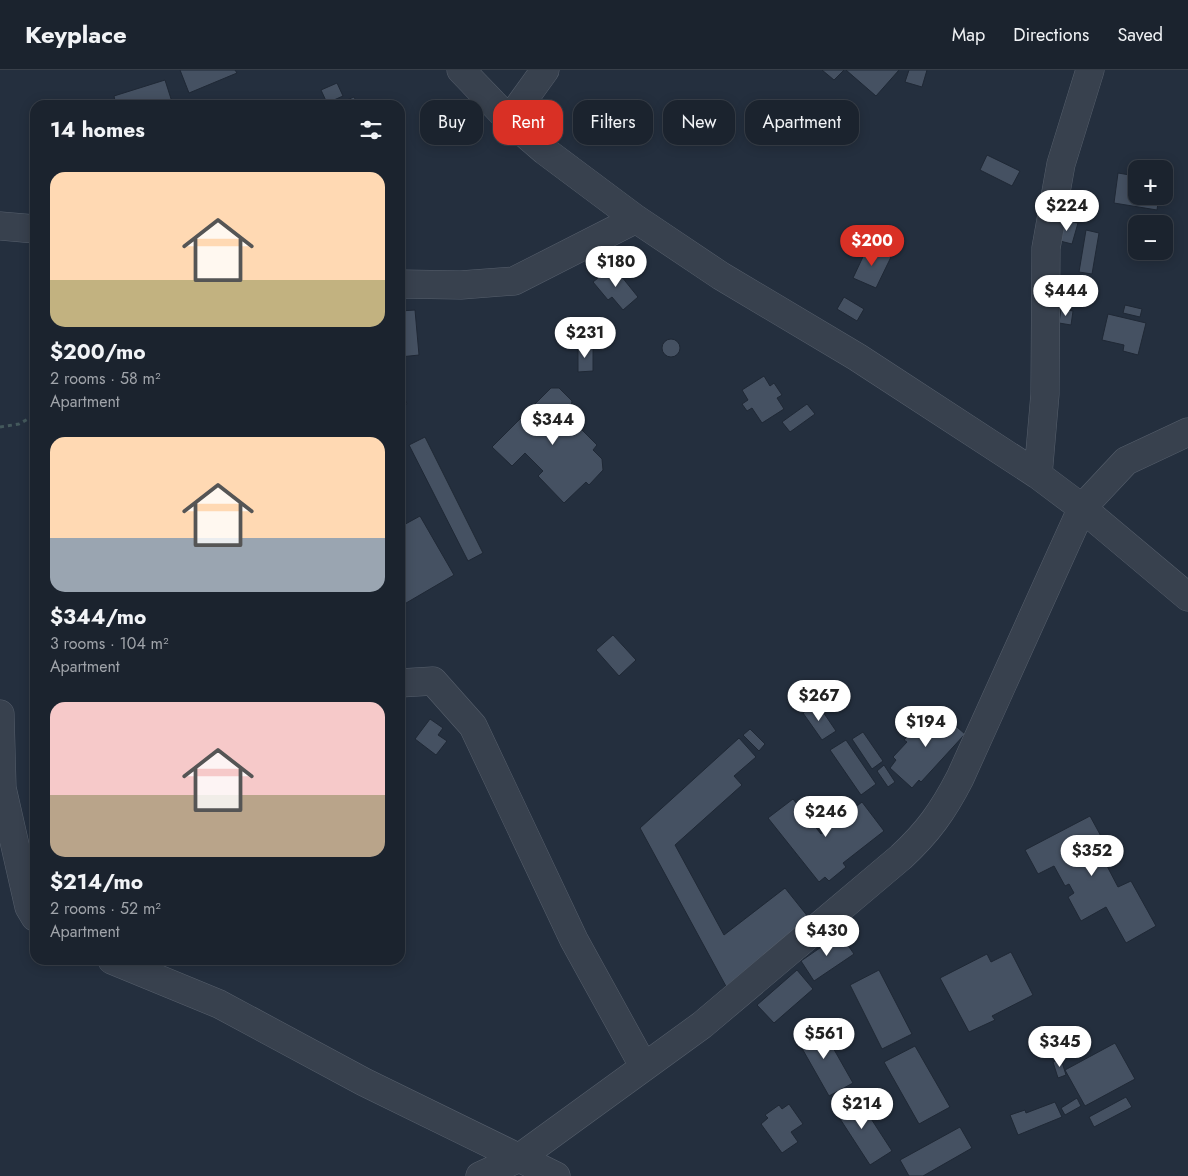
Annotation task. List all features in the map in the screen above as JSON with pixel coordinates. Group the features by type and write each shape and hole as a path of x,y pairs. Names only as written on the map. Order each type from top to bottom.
{"street":[{"path":"461,70 493,103"},
{"path":"523,100 545,70"},
{"path":"1038,475 1045,394 1046,248 1061,164 1090,70"},
{"path":"537,145 636,218 721,276 857,357 1038,475 1082,508 1188,597"},
{"path":"405,284 461,285 514,281 636,218"},
{"path":"0,226 30,229"},
{"path":"480,1176 519,1158 702,1025 928,832 944,810 960,778 1082,508 1126,461 1188,432"},
{"path":"405,683 433,681 473,726 574,940 644,1066"},
{"path":"0,714 2,788 30,909"},
{"path":"124,965 218,1004 364,1082 556,1176"}],"path":[{"path":"0,427 18,424 30,418"}],"building":[{"path":"180,70 235,70 237,73 189,93"},
{"path":"822,70 844,70 834,80"},
{"path":"846,70 899,70 876,96"},
{"path":"909,70 927,70 922,87 905,82"},
{"path":"165,80 171,100 115,100 114,96"},
{"path":"337,83 343,96 334,100 326,100 321,90"},
{"path":"987,155 1020,171 1012,186 980,170"},
{"path":"1118,173 1128,175 1128,205 1158,205 1157,210 1114,203"},
{"path":"1062,219 1078,223 1072,244 1056,240"},
{"path":"1086,230 1099,233 1092,274 1079,272"},
{"path":"868,246 891,257 876,288 853,278"},
{"path":"613,266 638,297 623,310 612,297 608,300 593,282"},
{"path":"844,297 864,309 857,321 837,309"},
{"path":"1125,305 1142,309 1140,317 1123,313"},
{"path":"1061,309 1073,311 1071,325 1059,323"},
{"path":"415,310 419,355 405,356 405,311"},
{"path":"1108,314 1146,323 1138,355 1123,351 1124,345 1102,340"},
{"path":"671,339 677,342 680,348 677,354 671,357 665,354 662,348 665,342"},
{"path":"593,346 593,371 578,372 578,347"},
{"path":"764,376 770,386 774,383 782,395 777,398 784,409 762,423 752,408 747,411 742,404 748,400 742,390"},
{"path":"551,388 559,388 572,401 571,408 565,413 597,445 593,450 602,459 603,470 589,485 586,482 564,503 538,476 543,471 525,453 512,466 492,447"},
{"path":"807,404 815,414 790,432 782,422"},
{"path":"425,437 483,553 468,561 409,445"},
{"path":"420,516 454,575 405,604 405,524"},
{"path":"613,635 636,660 619,676 596,650"},
{"path":"817,703 836,731 822,740 803,713"},
{"path":"934,707 965,734 921,782 919,780 912,788 890,768 896,760 893,757 907,742 904,740"},
{"path":"430,719 443,728 438,735 447,741 436,755 415,739"},
{"path":"750,729 765,744 759,751 743,735"},
{"path":"863,732 883,761 872,769 852,739"},
{"path":"739,738 756,757 734,776 742,785 675,845 724,935 785,888 813,923 728,990 640,828"},
{"path":"846,740 876,784 861,795 830,750"},
{"path":"884,765 895,782 888,787 877,771"},
{"path":"793,799 821,834 862,802 884,831 843,863 846,867 829,881 825,877 819,882 768,818"},
{"path":"1090,816 1115,862 1107,866 1118,887 1131,881 1156,926 1126,943 1106,907 1081,921 1068,897 1074,893 1069,884 1065,886 1054,866 1038,874 1025,850"},
{"path":"840,934 854,954 814,981 801,961"},
{"path":"1011,952 1033,995 992,1016 995,1020 969,1032 940,978 987,954 991,962"},
{"path":"797,970 813,989 774,1023 757,1005"},
{"path":"879,970 912,1034 882,1049 850,985"},
{"path":"819,1023 853,1083 829,1096 795,1036"},
{"path":"1115,1043 1135,1079 1085,1106 1065,1070"},
{"path":"915,1046 950,1107 919,1124 884,1062"},
{"path":"1061,1059 1066,1075 1058,1078 1053,1062"},
{"path":"855,1094 892,1151 870,1165 833,1108"},
{"path":"1126,1097 1132,1107 1094,1127 1089,1117"},
{"path":"1077,1098 1081,1106 1065,1115 1061,1108"},
{"path":"1055,1102 1062,1117 1018,1135 1010,1115 1025,1110 1026,1113"},
{"path":"789,1104 803,1124 791,1132 798,1142 782,1153 761,1124 768,1118 765,1115 779,1105 782,1109"},
{"path":"960,1127 972,1148 923,1176 909,1176 900,1160"}]}
